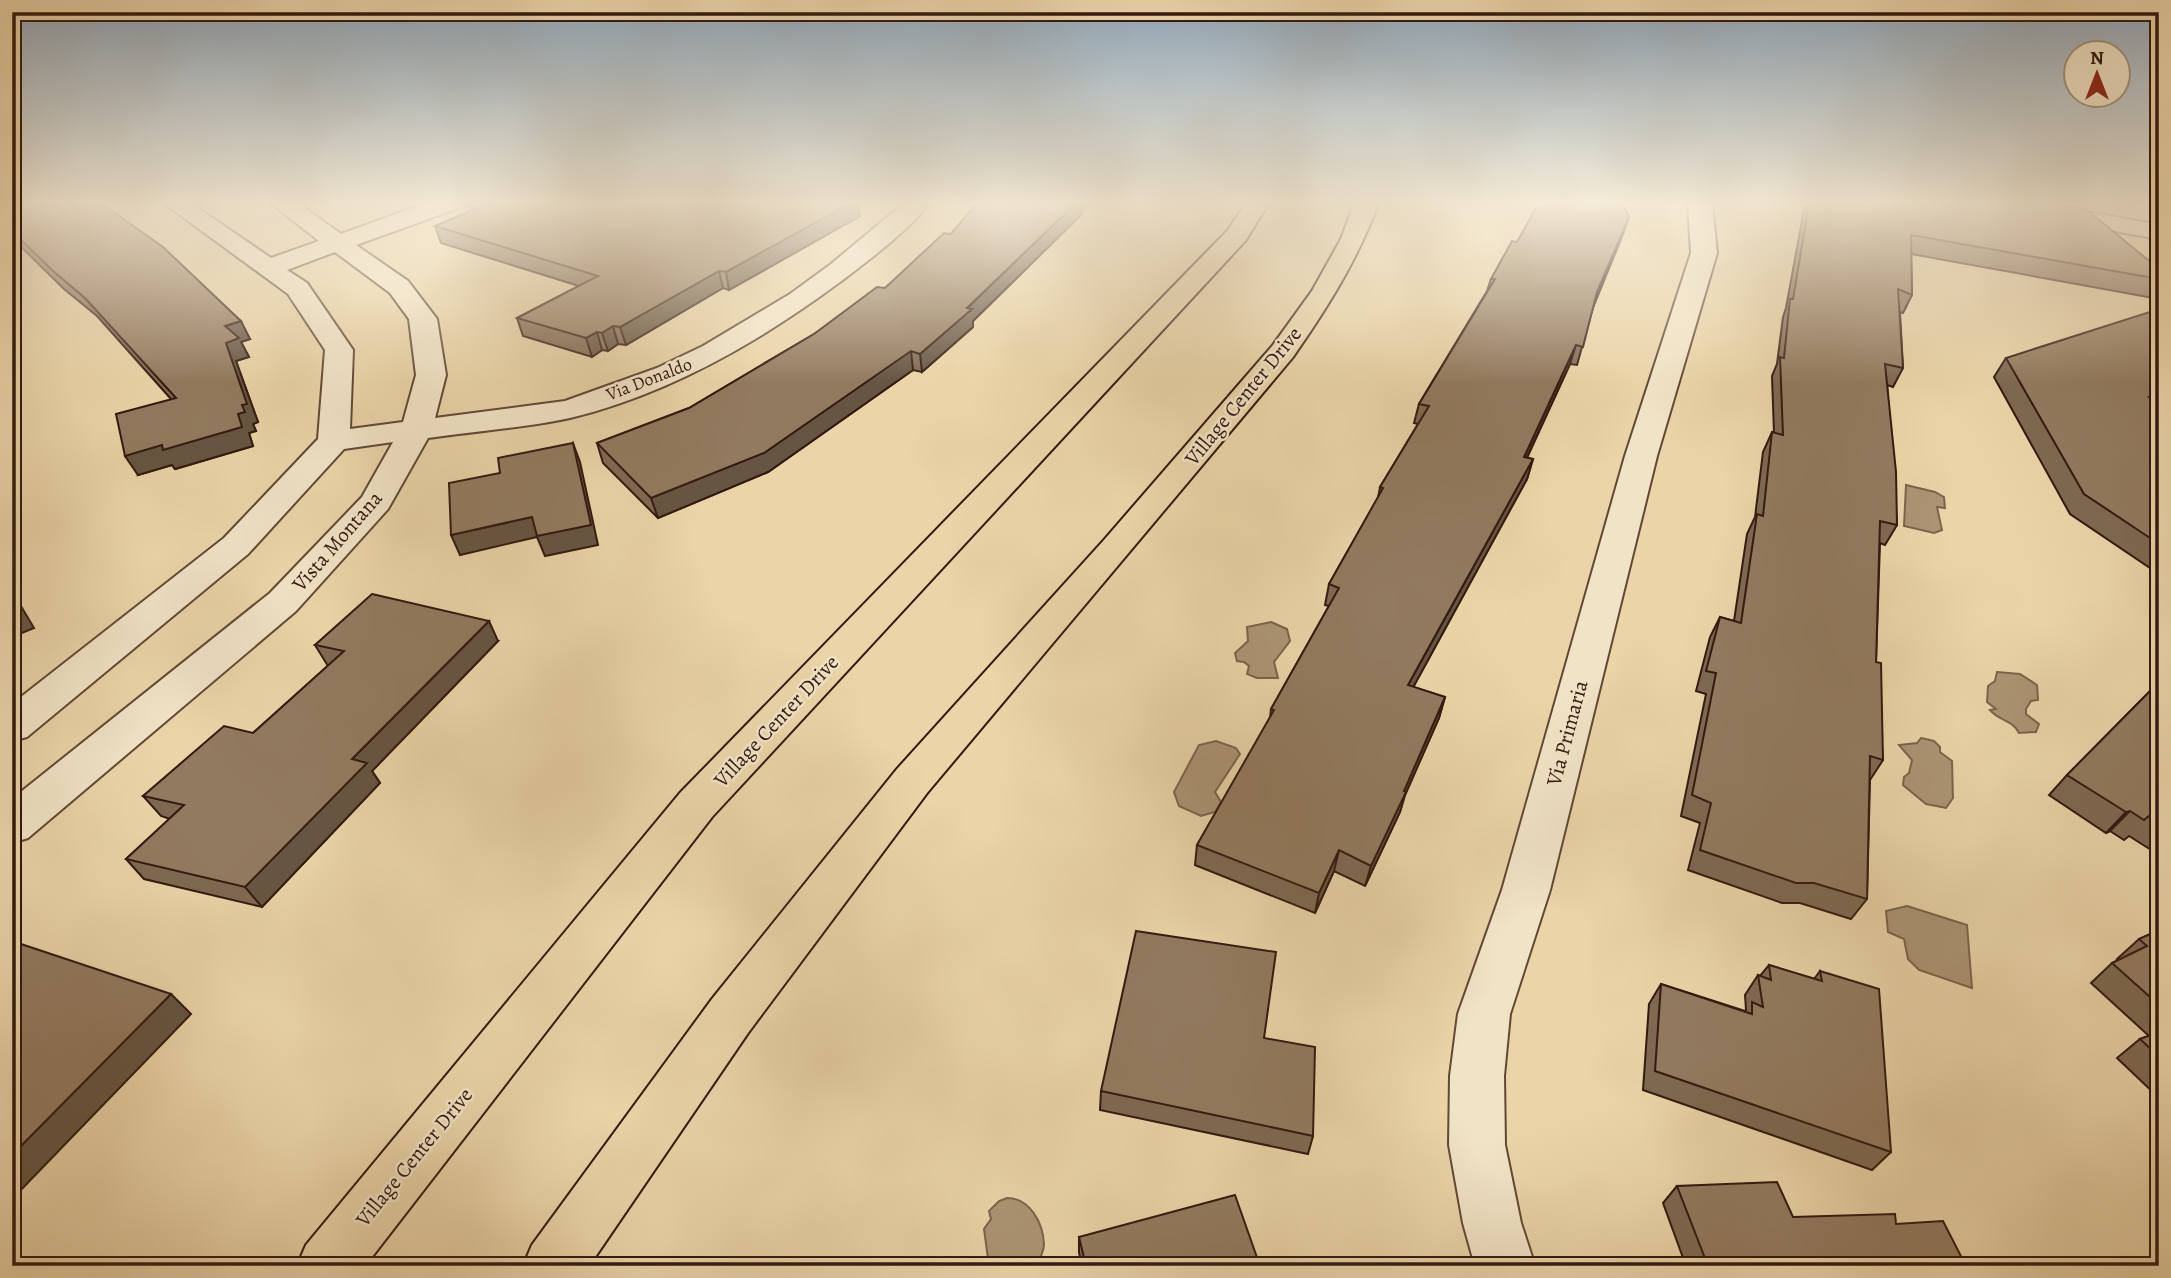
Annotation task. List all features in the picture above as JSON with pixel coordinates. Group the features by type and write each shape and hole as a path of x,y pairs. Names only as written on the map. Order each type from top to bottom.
{"main road":[{"name":"Village Center Drive","path":"327,1266 696,805 1211,264"},
{"name":"Village Center Drive","path":"552,1266 730,1016 912,781 1116,548 1283,351 1325,292 1340,264"}],"street":[{"path":"12,726 236,546 334,440 339,350 298,289 261,264"},
{"path":"267,268 280,264"},
{"name":"Vista Montana","path":"12,825 283,602 376,502 416,430 431,374 423,319 399,287 368,264"},
{"name":"Via Donaldo","path":"334,440 570,408 654,381 720,350 800,300 848,264"},
{"name":"Via Primaria","path":"1505,1266 1492,1223 1478,1144 1477,1076 1484,1014 1526,890 1641,456 1701,264"}],"shaded area":[{"path":"1906,485 1944,497 1945,508 1937,507 1942,530 1934,533 1904,526"},
{"path":"1271,622 1287,629 1290,641 1274,662 1278,678 1257,678 1247,674 1249,666 1237,661 1235,653 1248,641 1247,627"},
{"path":"1997,672 2020,674 2037,685 2038,700 2031,701 2026,709 2026,714 2039,724 2036,732 2019,733 2013,725 1990,710 1996,709 1987,702 1988,686 1995,681"},
{"path":"1921,738 1934,741 1940,747 1940,752 1952,761 1953,798 1946,808 1926,804 1903,785 1912,760 1899,745 1917,743"},
{"path":"1216,741 1236,748 1240,754 1215,792 1221,802 1215,812 1201,816 1179,806 1174,792 1199,745"},
{"path":"1907,906 1967,925 1972,988 1919,970 1908,959 1904,939 1888,932 1886,911"},
{"path":"1007,1198 1022,1202 1038,1220 1044,1244 1039,1266 989,1266 984,1229 991,1219 989,1211 999,1201"}],"building":[{"path":"45,264 181,264 241,321 225,326 239,338 226,343 247,404 242,405 245,412 238,414 242,427 163,450 162,445 125,456 116,414 176,398 85,298"},
{"path":"558,264 741,264 726,272 719,271 620,327 613,326 586,338 517,318 598,276"},
{"path":"911,264 1013,264 967,308 972,309 920,354 911,351 764,453 651,498 597,443 689,408 814,334 877,287 885,288"},
{"path":"1499,264 1609,264 1597,292 1583,347 1576,345 1524,457 1533,459 1408,685 1445,697 1404,791 1406,792 1371,866 1339,850 1319,893 1197,845 1274,710 1271,709 1339,588 1329,584 1383,488 1380,487 1429,406 1419,404 1495,279 1491,279"},
{"path":"1799,264 1911,264 1912,295 1898,289 1903,368 1885,364 1896,472 1897,525 1880,521 1876,662 1881,663 1883,760 1870,756 1867,899 1814,883 1796,883 1700,850 1711,803 1692,795 1716,673 1706,671 1720,617 1741,623 1757,514 1763,516 1772,432 1783,435 1780,357 1784,358 1790,299 1793,299"},
{"path":"2072,264 2152,264 2159,269 2159,279"},
{"path":"2159,309 2159,392 2149,397 2159,410 2159,544 2084,494 2006,358"},
{"path":"573,443 591,525 537,536 532,517 451,535 449,483 500,473 498,458"},
{"path":"372,594 489,621 352,759 367,763 245,887 126,859 184,805 143,796 224,726 253,733 344,651 315,645"},
{"path":"2159,682 2159,822 2149,816 2144,820 2130,811 2126,812 2067,775"},
{"path":"2159,930 2159,1005 2112,963 2147,946 2139,939"},
{"path":"1136,931 1276,952 1264,1038 1315,1047 1313,1136 1101,1091"},
{"path":"12,941 171,994 12,1155"},
{"path":"1769,965 1822,981 1820,971 1879,989 1891,1152 1655,1071 1661,984 1752,1014 1752,1002 1763,1007 1758,975 1771,980"},
{"path":"2159,1032 2159,1057 2140,1039"},
{"path":"1777,1182 1793,1217 1895,1214 1896,1224 1943,1221 1966,1266 1708,1266 1677,1186"},
{"path":"1235,1195 1260,1266 1086,1266 1079,1237"}]}
